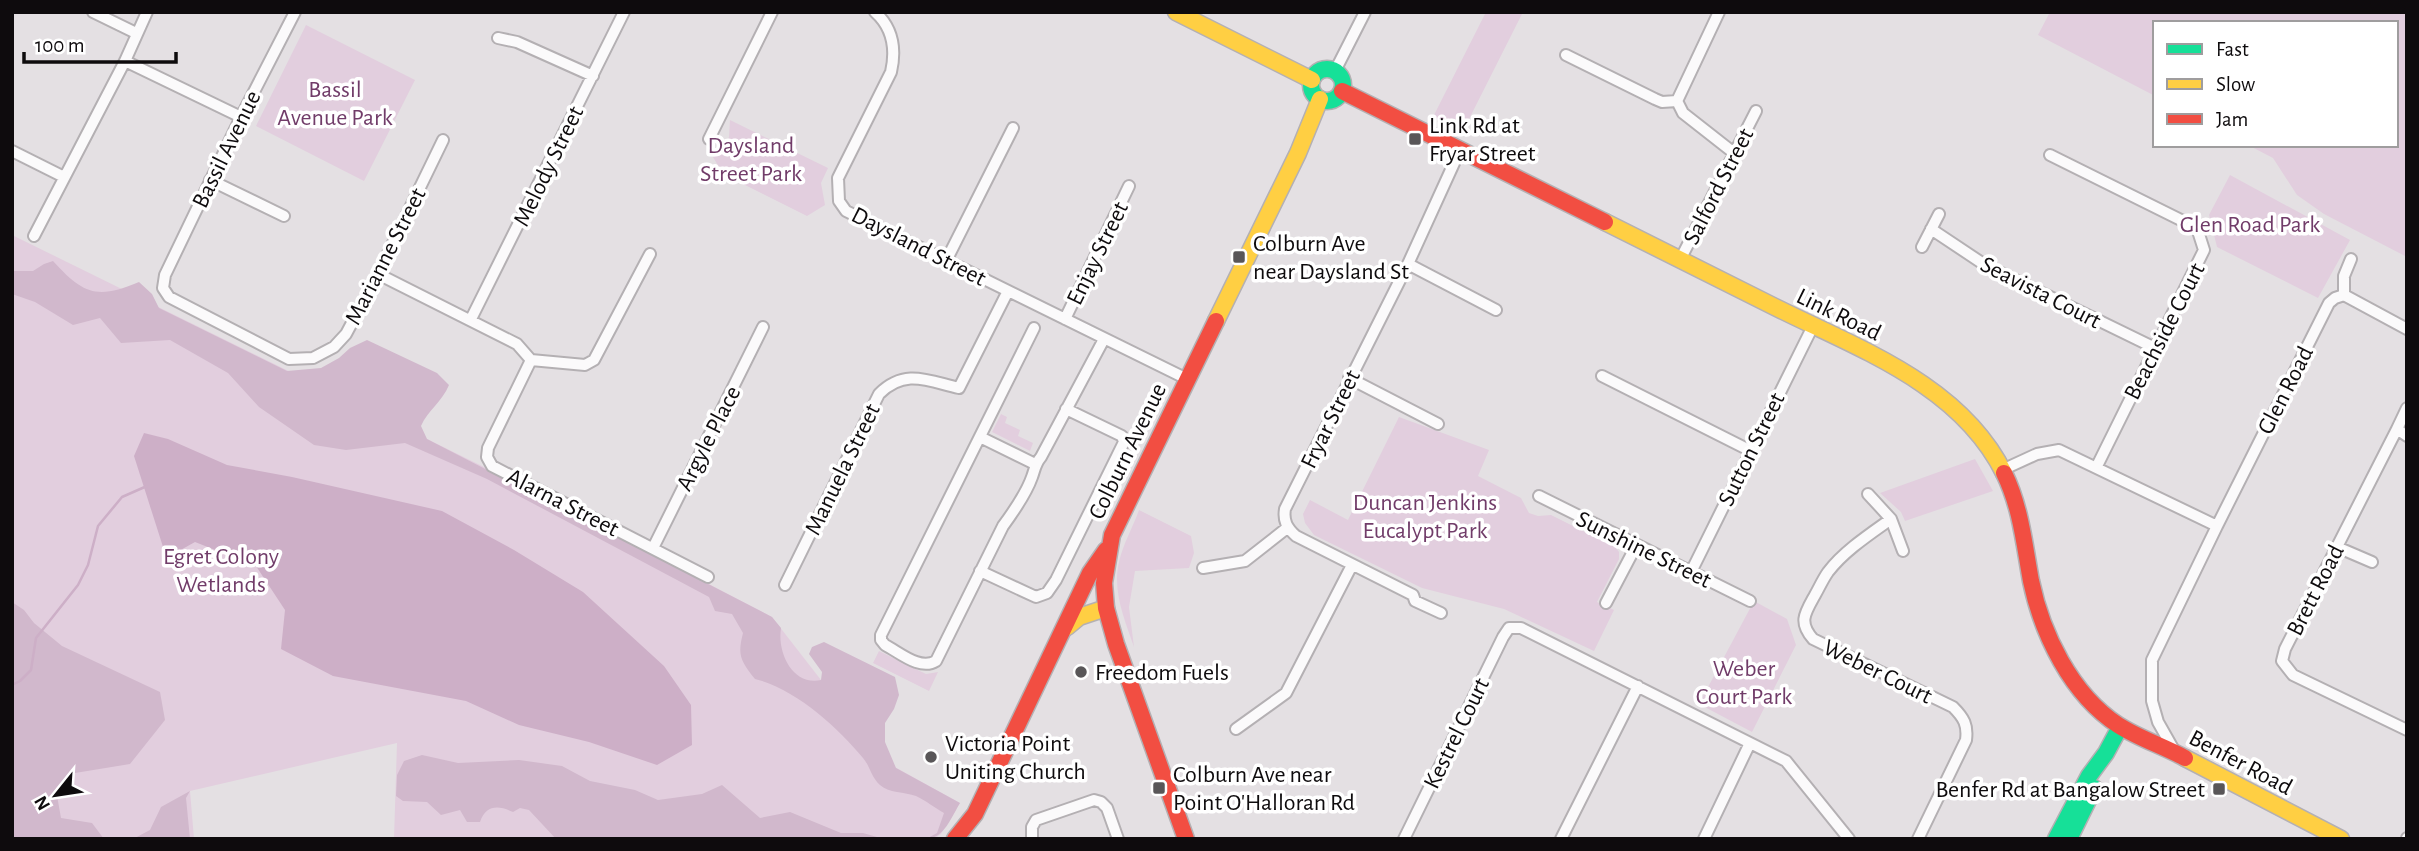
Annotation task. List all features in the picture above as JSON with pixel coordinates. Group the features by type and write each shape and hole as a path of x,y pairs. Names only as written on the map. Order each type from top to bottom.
{"street":[{"path":"93,12 136,33"},
{"path":"34,236 125,61 147,12"},
{"name":"Bassil Avenue","path":"163,288 165,275 210,180 295,12"},
{"name":"Melody Street","path":"471,319 624,12"},
{"path":"709,139 772,12"},
{"name":"Daysland Street","path":"875,12 887,27 893,43 894,57 891,72 838,178 839,201 846,211 1187,380"},
{"path":"1176,12 1312,80"},
{"path":"1335,71 1365,12"},
{"path":"1677,101 1719,12"},
{"path":"498,38 517,42 593,76"},
{"path":"1566,55 1662,102 1677,101"},
{"path":"125,61 241,117"},
{"path":"1321,70 1335,71 1343,82 1342,91 1330,101 1320,99 1313,93 1312,80 1321,70"},
{"name":"Link Road","path":"1342,91 1898,368 1944,398 1984,440 2002,470 2018,509 2041,618 2054,646 2088,697 2120,727"},
{"name":"Colburn Avenue","path":"1186,839 1116,644 1106,608 1104,583 1108,548 1297,153 1320,99"},
{"path":"1677,101 1683,113 1734,153"},
{"name":"Salford Street","path":"1680,260 1756,111"},
{"path":"946,261 1013,128"},
{"name":"Marianne Street","path":"163,288 169,297 289,359 313,358 334,347 346,334 378,274 443,141"},
{"name":"Fryar Street","path":"1287,528 1283,517 1285,509 1408,264 1460,150"},
{"path":"12,151 64,177"},
{"name":"Beachside Court","path":"2050,155 2197,228 2204,250 2097,467"},
{"path":"210,180 284,216"},
{"name":"Enjay Street","path":"1065,319 1129,186"},
{"path":"1922,247 1939,214"},
{"name":"Seavista Court","path":"1931,229 1985,265 2155,348"},
{"path":"378,274 517,344 531,360 584,365 594,360 650,254"},
{"path":"2351,259 2344,276 2344,295 2407,328"},
{"path":"1408,264 1496,310"},
{"name":"Manuela Street","path":"785,585 879,394 898,379 911,377 959,388 1008,291"},
{"name":"Glen Road","path":"2175,752 2158,722 2152,701 2152,660 2329,303 2344,295"},
{"name":"Sutton Street","path":"1691,572 1749,450 1813,326"},
{"name":"Argyle Place","path":"653,548 763,327"},
{"path":"1034,328 881,639 885,645 922,665 936,661 980,571 1032,477 1035,464 1104,339"},
{"name":"Alarna Street","path":"531,360 488,448 487,457 492,466 708,577"},
{"path":"1602,376 1749,450"},
{"path":"1349,378 1438,424"},
{"path":"980,571 1036,597 1047,593 1056,580 1124,442 1122,436 1066,408"},
{"name":"Brett Road","path":"2407,408 2285,649 2282,661 2293,674 2407,730"},
{"path":"2396,429 2407,436"},
{"path":"980,437 1035,464"},
{"path":"2002,470 2037,454 2059,450 2217,526"},
{"path":"1868,494 1891,519 1903,551"},
{"name":"Sunshine Street","path":"1539,496 1749,601"},
{"name":"Weber Court","path":"1891,519 1829,571 1806,611 1804,621 1806,631 1813,639 1953,707 1962,716 1968,728 1966,740 1918,839"},
{"path":"1203,568 1245,561 1287,528 1296,536 1412,595 1415,601 1441,613"},
{"path":"1606,604 1636,546"},
{"path":"2337,547 2372,562"},
{"path":"955,839 975,814 1090,573 1108,548"},
{"path":"1236,729 1286,693 1352,565"},
{"path":"1065,628 1079,617 1106,608"},
{"name":"Kestrel Court","path":"1404,839 1509,628 1521,628 1638,686"},
{"path":"1562,839 1638,686 1786,761 1849,839"},
{"path":"2056,839 2089,776 2120,727"},
{"name":"Benfer Road","path":"2120,727 2175,752 2336,838"},
{"path":"1704,839 1750,743"},
{"path":"2069,839 2099,778 2106,753"},
{"path":"1032,839 1032,827 1036,820 1094,800 1107,808 1118,839"}],"green space":[{"path":"1486,12 1523,12 1463,131 1433,117"},
{"path":"2050,12 2407,12 2407,257 2324,214 2297,195 2273,158 2252,147 2398,147 2398,21 2153,21 2153,95 2038,35"},
{"name":"Bassil Avenue Park","path":"306,25 415,80 364,181 256,126"},
{"name":"Daysland Street Park","path":"730,120 828,168 821,183 825,205 807,216 723,174 713,157 722,154 729,137"},
{"name":"Glen Road Park","path":"2230,175 2350,240 2318,298 2217,247 2209,215"},
{"name":"Egret Colony Wetlands","path":"12,235 482,466 772,617 884,761 960,803 941,834 934,839 394,839 397,743 190,791 194,839 12,839"},
{"path":"1001,414 1007,417 1005,423 1020,430 1018,436 1033,443 1030,451 992,432"},
{"name":"Duncan Jenkins Eucalypt Park","path":"1399,417 1489,450 1478,476 1521,498 1529,513 1538,516 1551,515 1615,547 1619,552 1619,559 1597,602 1614,610 1594,651 1504,609 1422,588 1314,535 1305,523 1303,514 1310,500 1348,520"},
{"path":"1975,459 1993,491 1905,521 1901,512 1880,493"},
{"path":"1139,510 1191,536 1194,553 1189,568 1135,571 1129,607 1134,647 1120,606 1117,573 1123,549"},
{"name":"Weber Court Park","path":"1754,601 1787,619 1796,645 1752,732 1699,704"},
{"path":"879,651 926,674 938,672 929,691 873,663"}],"shaded area":[{"path":"53,261 73,281 92,291 112,291 139,282 152,294 159,308 287,371 321,368 367,340 437,373 449,385 421,426 427,439 772,617 781,628 784,657 802,678 821,680 822,672 809,654 812,647 824,642 895,677 899,695 885,723 885,742 896,768 960,803 950,820 938,835 926,839 937,833 944,813 916,796 883,788 863,758 814,710 785,691 755,679 742,658 740,647 743,633 732,614 715,611 709,597 487,479 405,443 346,450 314,445 259,407 228,373 170,340 121,343 100,318 73,325 35,302 12,294 12,271 33,271"},
{"path":"144,433 168,439 227,465 442,511 514,550 583,592 664,666 691,705 692,745 657,765 589,742 519,725 466,701 333,676 281,649 285,610 256,566 195,542 177,552 164,550 134,456"},
{"path":"12,602 62,646 160,692 165,720 130,764 75,773 56,790 61,818 92,823 104,839 12,837"},
{"path":"422,755 458,763 519,760 562,766 590,781 635,790 658,800 702,794 722,785 760,818 790,812 841,833 863,833 884,839 556,839 529,810 520,808 513,812 493,808 486,812 480,822 467,822 460,810 441,815 427,802 403,801 396,796 397,775 404,761"},
{"path":"190,791 186,798 190,839 133,839 150,830 161,807"}],"waterway":[{"path":"12,685 31,670 36,638 78,585 88,565 98,526 122,497 147,486"}],"traffic: fast":[{"path":"1327,69 1338,74 1343,85 1338,96 1327,101 1316,96 1311,85 1316,74 1327,69"},
{"path":"2056,839 2089,776 2120,727"},
{"path":"2069,839 2094,788"}],"traffic: slow":[{"path":"1176,12 1312,80"},
{"path":"1216,321 1298,153 1320,99"},
{"path":"1605,222 1876,356 1907,374 1962,416 1985,443 2004,473"},
{"path":"1067,627 1079,617 1106,608"},
{"path":"2185,758 2341,839"}],"traffic: jam":[{"path":"1342,91 1605,222"},
{"path":"1186,839 1116,644 1106,608 1104,583 1112,535 1216,321"},
{"path":"2004,473 2018,513 2036,601 2051,642 2073,680 2086,697 2118,725 2185,758"},
{"path":"955,839 975,814 1090,573 1106,550"}],"place":[{"name":"Link Rd at Fryar Street","path":"1415,139"},
{"name":"Colburn Ave near Daysland St","path":"1239,257"},
{"name":"Freedom Fuels","path":"1081,672"},
{"name":"Victoria Point Uniting Church","path":"931,757"},
{"name":"Colburn Ave near Point O'Halloran Rd","path":"1159,788"},
{"name":"Benfer Rd at Bangalow Street","path":"2219,789"}]}
